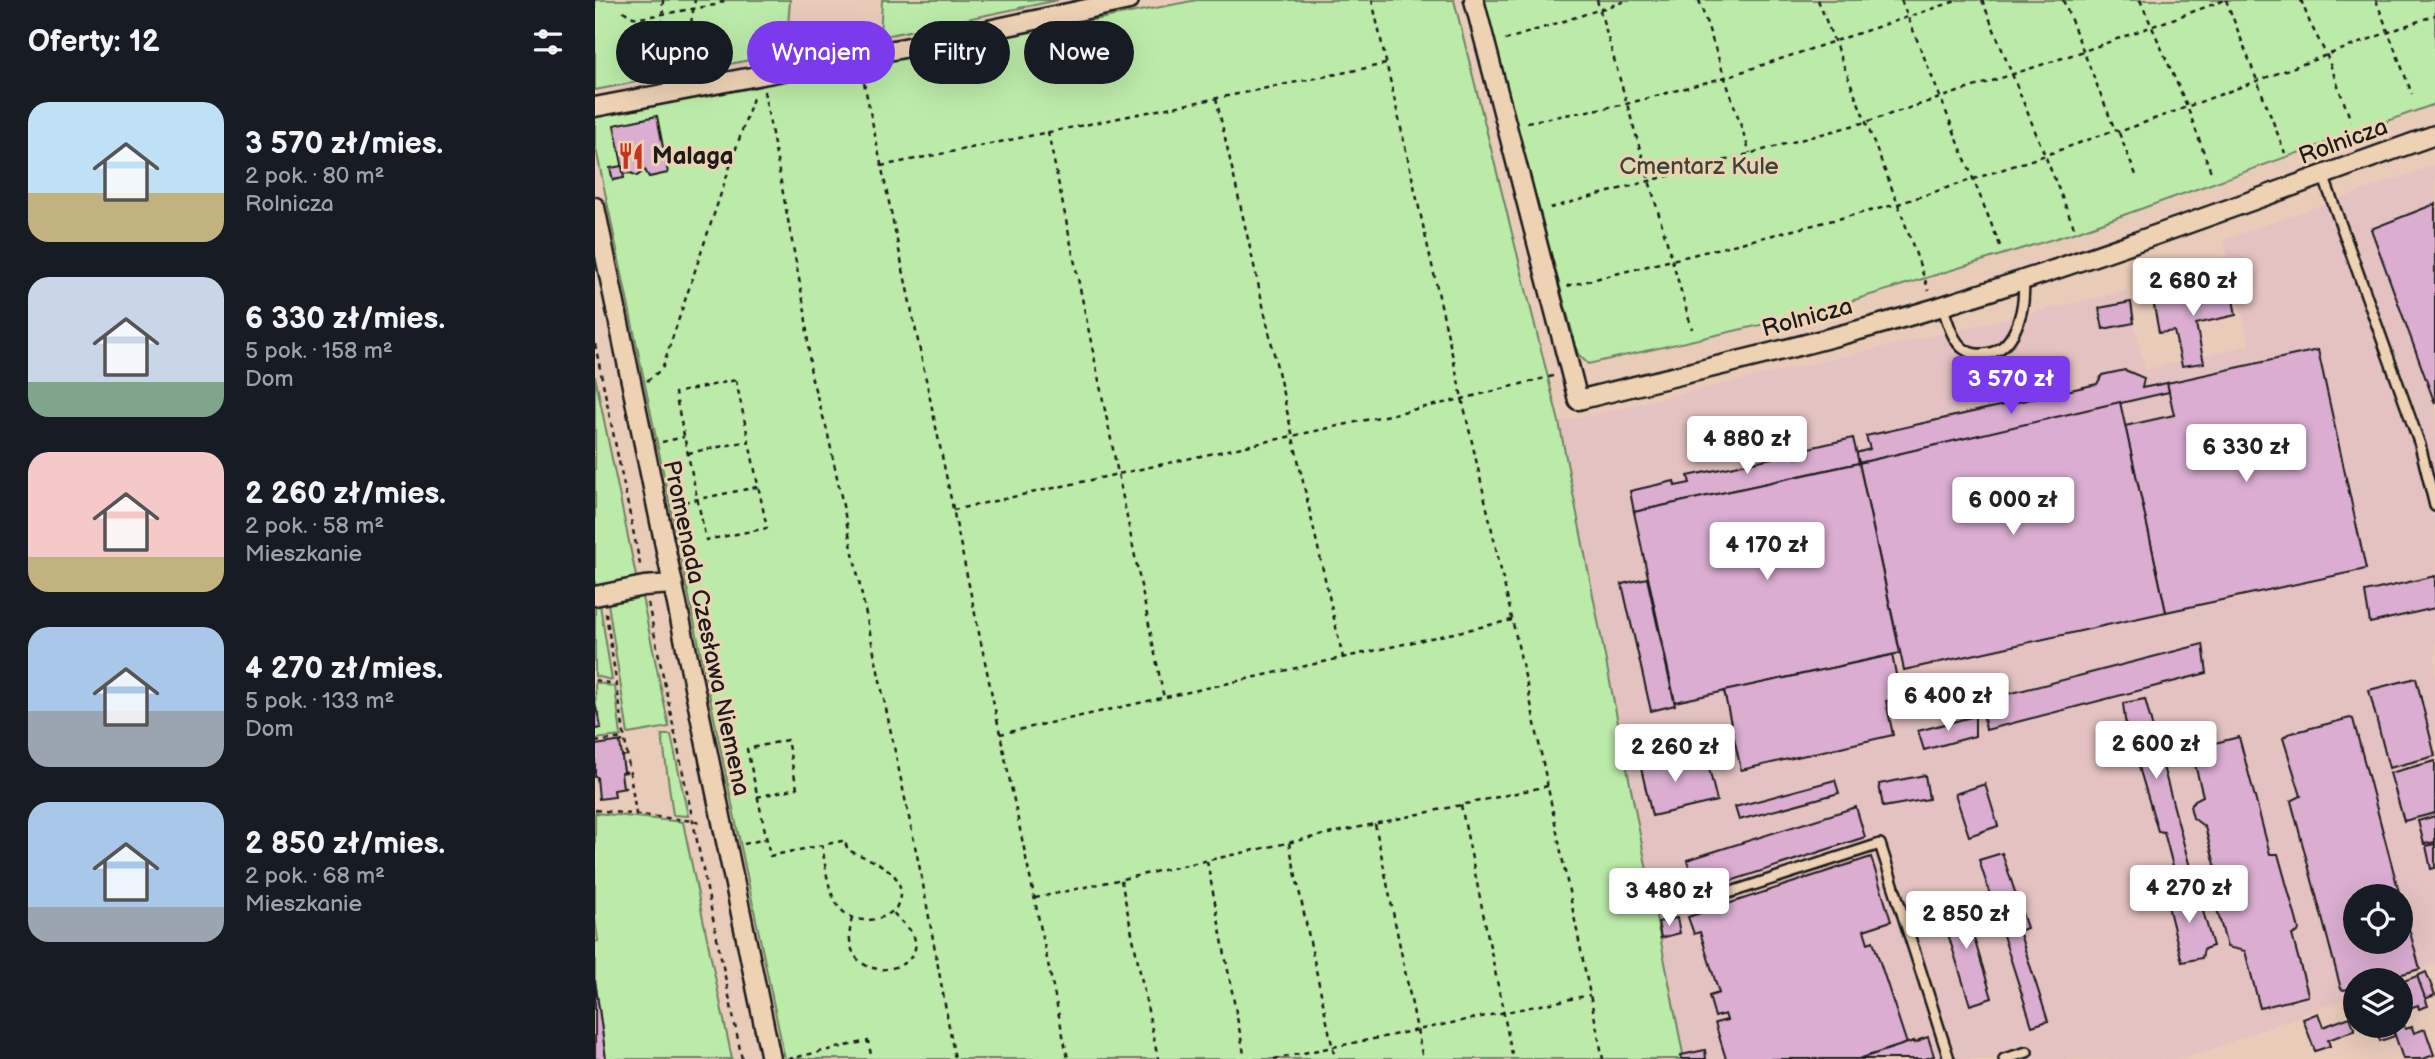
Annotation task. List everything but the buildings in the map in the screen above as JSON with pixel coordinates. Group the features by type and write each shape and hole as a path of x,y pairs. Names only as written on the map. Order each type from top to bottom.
{"street":[{"path":"895,49 1129,0"},
{"name":"Rolnicza","path":"1474,0 1578,400 1938,307 2435,135"},
{"path":"595,107 747,76"},
{"name":"Promenada Czesława Niemena","path":"595,207 771,1059"},
{"path":"599,596 644,586 673,584"}],"lane":[{"path":"2323,175 2420,445 2435,506"},
{"path":"1938,307 1963,349 1980,356 1997,352 2010,341 2016,326 2025,293 2023,279"},
{"path":"1688,906 1880,845 1949,1059"},
{"path":"2004,1059 2027,1052"}],"path":[{"path":"663,0 663,21"},
{"path":"692,21 695,0"},
{"path":"623,11 636,18 715,5 726,0"},
{"path":"1372,0 1512,620 1603,1059"},
{"path":"1597,0 1692,329"},
{"path":"1506,40 1629,0"},
{"path":"1699,0 1750,153"},
{"path":"1818,0 1938,307"},
{"path":"1901,0 2001,248"},
{"path":"1527,122 1626,104 1726,77 1959,0"},
{"path":"1982,0 2074,227"},
{"path":"2063,0 2136,175"},
{"path":"2140,0 2187,106 2212,175"},
{"path":"1551,208 1866,122 2084,51 2225,0 2285,153"},
{"path":"2301,0 2327,55 2351,121"},
{"path":"2376,0 2411,94"},
{"path":"1564,287 1898,204 1975,180 2435,15"},
{"path":"881,166 1386,64"},
{"path":"634,392 662,369 757,84"},
{"path":"763,84 805,311 811,376 827,430 920,866 955,1059"},
{"path":"864,84 1068,1059"},
{"path":"1216,98 1342,658"},
{"path":"1048,132 1164,698"},
{"path":"595,344 742,1059"},
{"path":"953,510 1462,399 1570,372"},
{"path":"736,380 767,528 706,540 684,437 675,393 736,380"},
{"path":"663,442 684,437"},
{"path":"688,453 749,441"},
{"path":"676,504 758,486"},
{"path":"599,596 617,685 636,814"},
{"path":"1000,734 1512,620"},
{"path":"595,680 617,685"},
{"path":"595,742 624,738"},
{"path":"757,797 797,788 787,740 747,749 757,797 767,839 770,856 844,840 848,850 881,864 892,873 900,892 900,900 893,911 874,920 852,918 839,908 833,899 822,845"},
{"path":"1035,898 1548,786"},
{"path":"1461,805 1513,1059"},
{"path":"595,810 723,824"},
{"path":"1375,824 1423,1059"},
{"path":"749,843 767,839"},
{"path":"1289,843 1335,1059"},
{"path":"1207,860 1245,1059"},
{"path":"1121,880 1158,1059"},
{"path":"852,918 848,939 857,960 869,967 888,970 911,956 915,943 909,929 893,911"},
{"path":"1274,1059 1590,995"},
{"path":"788,1059 868,1041 872,1059"},
{"path":"818,1052 820,1059"}],"shaded area":[{"path":"2435,165 2435,964 2413,973 2413,968 2343,968 2343,1000 2204,1052 2178,1059 1684,1059 1559,422 2126,291 2145,370 2250,345 2223,240"}],"green space":[{"path":"595,0 790,0 788,21 747,21 747,61 733,63 733,21 616,21 616,84 626,84 595,90"},
{"path":"882,0 1058,0 957,21 909,21 909,31 895,34 895,21 881,21"},
{"path":"1197,0 1454,0 1559,422 1684,1059 785,1059 595,144 595,116 761,84 895,84 895,58 909,55 909,84 1010,84 1010,36 1024,33 1024,84 1134,84 1134,21 1088,21"},
{"name":"Cmentarz Kule","path":"1483,0 2435,0 2435,104 2076,232 1805,315 1588,364 1578,354"},
{"path":"595,376 637,581 595,588"},
{"path":"637,595 642,597 669,727 628,734 608,603"},
{"path":"600,605 612,680 595,676 595,606"},
{"path":"595,682 615,687 621,736 595,739 595,729 601,728 599,713 596,713"},
{"path":"662,735 671,735 688,816 673,815"},
{"path":"595,813 683,822 732,1059 606,1059 595,980 595,942 598,941 595,917"}],"place":[{"name":"Malaga","path":"631,156"}]}
